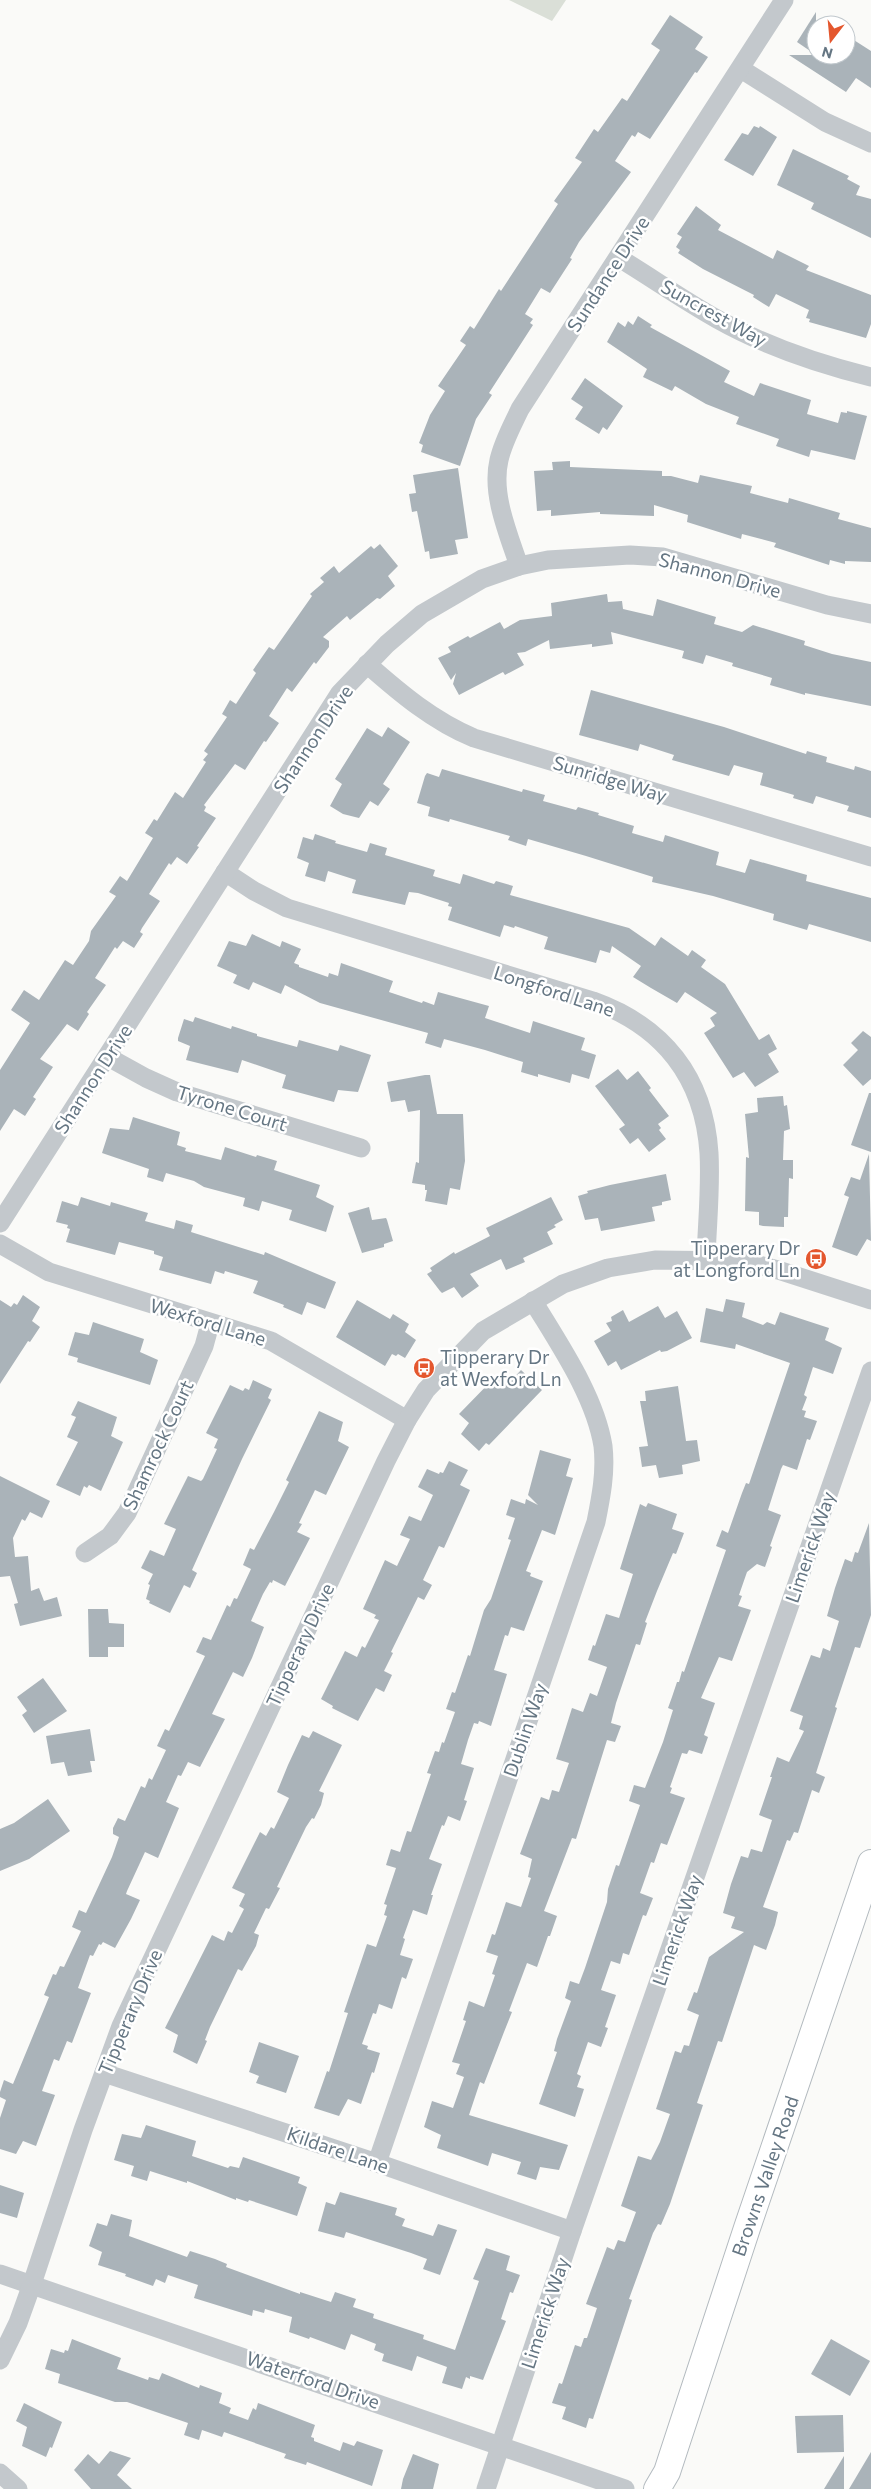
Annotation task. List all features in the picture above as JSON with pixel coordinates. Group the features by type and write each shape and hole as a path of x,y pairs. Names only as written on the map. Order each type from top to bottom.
{"main road":[{"name":"Browns Valley Road","path":"658,2489 667,2472 747,2228 871,1863"}],"street":[{"name":"Sundance Drive","path":"519,566 502,514 498,484 498,462 504,442 520,409 741,70 784,0"},
{"path":"741,70 825,122 871,143"},
{"name":"Suncrest Way","path":"619,258 718,320 768,344 835,368 871,377"},
{"name":"Shannon Drive","path":"0,1223 340,693 366,664 422,614 482,580 519,566 587,557 630,555 663,557 827,605 871,614"},
{"name":"Sunridge Way","path":"366,664 409,700 448,728 474,738 871,857"},
{"name":"Longford Lane","path":"225,872 254,891 287,908 593,1001 619,1010 650,1031 682,1064 700,1107 709,1153 706,1260"},
{"name":"Tyrone Court","path":"108,1056 146,1078 177,1092 361,1148"},
{"name":"Wexford Lane","path":"0,1244 49,1272 210,1324 271,1341 408,1420"},
{"name":"Tipperary Drive","path":"0,2360 18,2324 121,2026 148,1965 408,1420 426,1390 483,1331 563,1284 608,1268 655,1260 743,1261 778,1270 871,1300"},
{"name":"Dublin Way","path":"377,2163 596,1522 603,1487 603,1446 594,1415 570,1364 533,1302"},
{"name":"Shamrock Court","path":"85,1553 110,1536 127,1513 204,1346 210,1324"},
{"name":"Limerick Way","path":"486,2489 572,2231 871,1371"},
{"name":"Kildare Lane","path":"104,2072 377,2163 572,2231"},
{"name":"Waterford Drive","path":"0,2274 501,2444 625,2489"},
{"path":"0,2473 18,2489"}],"shaded area":[{"path":"509,0 566,0 552,21"}],"building":[{"path":"670,15 703,37 695,49 708,57 697,73 695,72 650,139 638,132 635,137 632,135 615,161 631,172 579,242 570,258 572,259 550,293 541,288 525,314 533,319 530,323 533,325 489,393 492,395 476,419 460,466 421,452 423,445 419,443 430,415 445,391 438,386 466,345 460,341 470,326 474,329 499,289 501,291 558,204 554,201 582,162 575,158 594,129 598,132 622,98 627,101 660,50 651,44"},
{"path":"806,28 806,48 797,42"},
{"path":"856,41 871,51 871,88 856,78 846,92 789,55 806,55 806,65 856,65"},
{"path":"754,126 759,128 760,126 777,137 753,176 724,160 742,133 748,135"},
{"path":"793,149 849,176 847,179 860,186 856,195 871,199 871,238 811,209 814,203 777,185"},
{"path":"696,206 721,225 718,230 773,259 777,250 809,266 806,270 871,295 871,324 866,338 809,322 810,319 806,318 809,310 776,294 769,307 753,297 754,295 703,269 678,253 680,250 676,247 682,237 677,234"},
{"path":"638,316 652,325 650,327 730,371 724,382 754,396 760,383 811,400 807,414 838,423 841,412 847,413 847,411 867,416 855,460 811,450 809,457 776,446 779,439 736,424 739,417 706,404 675,386 672,391 643,377 647,369 607,342 618,322 625,327 628,321 633,325"},
{"path":"585,378 623,406 607,430 603,427 599,434 575,419 583,407 571,399"},
{"path":"570,461 570,467 662,471 662,476 671,476 698,483 700,475 752,486 750,493 788,503 789,498 840,513 838,519 871,528 871,562 845,561 845,564 830,560 829,565 774,547 776,543 742,534 741,539 687,522 688,515 654,505 654,516 600,514 600,512 551,516 551,510 537,511 534,471 553,470 552,462"},
{"path":"458,468 468,538 455,540 458,554 430,559 429,551 425,552 417,511 412,512 409,494 416,493 413,475"},
{"path":"380,544 398,566 388,576 395,586 350,620 347,616 323,637 329,641 329,647 316,664 314,662 292,692 287,688 269,716 279,723 266,742 264,741 245,770 235,764 204,805 206,807 204,811 216,818 197,846 199,847 187,864 177,857 171,865 169,863 149,894 160,901 142,928 140,932 143,934 134,948 123,941 117,949 115,947 95,978 106,985 87,1012 89,1014 78,1031 67,1024 40,1059 53,1067 33,1097 36,1099 25,1116 14,1109 0,1131 0,1070 30,1023 11,1010 24,990 39,1000 65,960 73,965 89,941 91,931 116,896 109,892 120,876 127,881 153,838 145,833 154,819 157,821 175,792 183,798 206,762 203,760 208,754 204,751 227,717 222,714 230,700 236,704 256,673 253,670 269,647 274,650 312,596 310,594 324,582 320,578 334,566 339,573 371,546 374,549"},
{"path":"607,594 608,602 622,601 623,609 653,616 657,599 716,617 714,624 742,632 753,625 805,641 804,645 832,654 871,662 871,706 805,693 805,695 770,685 772,678 732,666 733,663 706,655 703,664 682,658 684,651 611,632 613,644 592,647 592,644 550,649 549,640 525,652 517,653 524,665 505,675 503,672 459,695 453,684 456,673 451,680 438,658 451,652 448,647 500,622 504,629 520,620 552,616 551,603"},
{"path":"591,690 724,727 806,754 807,751 827,757 826,762 854,770 855,766 871,771 871,818 847,811 849,806 816,796 813,804 793,798 794,795 760,785 763,773 734,765 729,776 672,760 674,755 640,744 638,751 579,735"},
{"path":"388,727 410,742 383,784 390,789 378,806 370,801 359,818 343,814 330,806 342,784 335,779 367,728 382,737"},
{"path":"442,769 522,792 523,789 545,795 543,801 576,810 578,807 599,813 598,815 634,826 632,833 663,842 665,835 719,852 716,865 745,873 750,859 807,875 806,881 871,898 871,942 809,924 807,930 773,920 774,914 713,896 652,882 653,877 586,856 528,839 526,846 508,840 510,836 450,819 449,822 428,816 430,807 417,803 425,776 427,773 439,777"},
{"path":"315,834 336,841 335,843 367,852 370,843 387,848 385,855 435,870 433,876 460,884 463,874 494,884 496,881 513,886 510,895 629,928 655,946 661,937 688,956 692,950 706,960 701,967 725,984 759,1040 769,1034 777,1049 768,1054 779,1072 755,1087 744,1072 733,1078 704,1033 715,1026 710,1018 717,1013 685,992 677,1003 633,977 641,966 612,946 610,953 600,950 596,963 544,949 548,937 515,926 514,928 504,925 500,937 448,920 452,907 448,906 449,903 418,893 409,892 405,905 352,893 356,880 328,871 325,882 305,876 309,863 297,858 303,837 313,840"},
{"path":"252,934 280,947 282,941 301,949 294,963 299,965 299,967 328,977 329,973 338,976 341,963 393,981 389,992 422,1003 423,1001 434,1005 438,992 489,1006 485,1018 530,1033 533,1021 585,1038 581,1050 596,1055 589,1079 572,1074 570,1083 538,1074 538,1077 521,1072 523,1062 444,1039 441,1048 425,1043 428,1033 320,1003 285,985 281,994 253,982 249,990 233,983 237,975 217,966 229,941 246,946"},
{"path":"195,1017 231,1029 232,1026 257,1034 257,1036 297,1047 299,1040 338,1051 340,1045 371,1055 358,1092 338,1090 334,1102 282,1088 286,1075 242,1060 238,1073 186,1060 190,1046 178,1041 178,1038 184,1019 193,1022"},
{"path":"863,1031 871,1037 871,1079 863,1086 843,1065 858,1050 851,1043"},
{"path":"618,1069 627,1080 638,1071 651,1088 649,1090 669,1116 658,1124 661,1128 659,1130 666,1139 649,1152 638,1138 630,1144 619,1129 625,1125 595,1086"},
{"path":"430,1075 437,1114 463,1114 465,1161 460,1190 450,1188 447,1205 425,1201 427,1190 425,1190 425,1185 412,1183 416,1162 419,1163 420,1110 408,1112 405,1100 391,1102 387,1082"},
{"path":"869,1093 871,1093 871,1152 851,1145"},
{"path":"783,1096 784,1106 787,1105 790,1129 784,1131 783,1160 793,1160 793,1179 789,1178 788,1217 784,1217 784,1227 763,1226 759,1225 759,1212 745,1211 746,1157 749,1158 745,1114 758,1112 757,1098"},
{"path":"133,1117 180,1132 177,1145 186,1148 185,1151 221,1160 225,1147 256,1157 257,1155 277,1161 274,1170 320,1185 316,1197 334,1206 326,1232 289,1220 292,1210 262,1201 259,1211 243,1206 245,1198 204,1187 194,1181 166,1173 163,1182 147,1177 149,1169 102,1153 110,1128 129,1130"},
{"path":"869,1154 871,1241 867,1239 857,1256 832,1247 849,1197 844,1195 851,1177 860,1180"},
{"path":"666,1174 671,1200 662,1202 662,1205 652,1207 655,1221 601,1231 598,1218 585,1220 578,1196 588,1193 587,1191 610,1185"},
{"path":"81,1197 110,1206 111,1202 148,1213 145,1221 174,1229 176,1220 193,1225 191,1232 264,1255 265,1252 336,1282 325,1309 307,1302 302,1315 283,1307 284,1305 253,1293 258,1281 225,1271 224,1274 215,1271 211,1284 159,1270 163,1257 154,1254 154,1251 119,1242 115,1255 66,1242 70,1229 67,1228 68,1225 56,1222 62,1201 78,1206"},
{"path":"551,1197 563,1220 547,1232 553,1244 523,1258 525,1262 506,1270 501,1259 470,1274 479,1286 462,1298 454,1287 442,1293 427,1274 432,1271 430,1268 454,1252 455,1254 490,1236 486,1228"},
{"path":"369,1207 372,1220 386,1218 393,1241 384,1244 384,1247 362,1253 348,1213"},
{"path":"23,1295 40,1307 32,1321 40,1327 30,1342 28,1341 0,1384 0,1300 11,1307 14,1303 17,1305"},
{"path":"726,1299 745,1303 742,1317 763,1325 767,1322 775,1325 780,1312 829,1328 825,1340 842,1348 833,1374 813,1367 804,1395 807,1397 802,1410 806,1411 804,1417 817,1421 810,1440 807,1439 797,1470 783,1465 781,1469 768,1510 781,1515 770,1546 772,1547 765,1567 757,1564 747,1572 739,1595 742,1596 738,1606 751,1610 732,1661 719,1657 701,1698 715,1703 704,1735 708,1737 702,1754 689,1750 687,1754 682,1753 670,1787 672,1788 670,1793 685,1798 667,1845 661,1843 654,1863 651,1862 640,1893 653,1898 646,1916 643,1915 629,1955 623,1953 620,1964 611,1961 601,1990 616,1995 605,2027 608,2028 601,2047 588,2042 577,2074 581,2076 577,2087 584,2089 575,2117 539,2104 557,2052 554,2051 557,2039 571,2001 565,1998 570,1981 579,1984 585,1968 607,1902 608,1889 616,1865 619,1866 640,1805 629,1801 634,1785 645,1788 663,1742 673,1710 668,1708 677,1682 679,1682 682,1671 684,1672 726,1550 716,1546 722,1530 728,1533 746,1483 749,1484 790,1363 736,1344 735,1349 700,1342 706,1308 723,1312"},
{"path":"357,1300 390,1319 393,1314 409,1324 405,1332 416,1340 405,1358 398,1354 396,1356 392,1354 385,1366 336,1337"},
{"path":"658,1306 665,1318 677,1311 692,1338 667,1351 661,1352 660,1350 621,1370 616,1361 608,1366 594,1341 611,1331 606,1323 612,1321 611,1317 623,1310 629,1322"},
{"path":"93,1322 144,1339 140,1352 158,1360 150,1385 77,1362 78,1358 68,1355 75,1332 89,1335"},
{"path":"521,1370 542,1390 489,1445 486,1443 479,1451 461,1434 469,1423 459,1414 497,1375 508,1384"},
{"path":"253,1380 272,1389 268,1398 271,1400 192,1570 197,1573 190,1588 184,1585 170,1613 149,1603 150,1601 146,1599 150,1585 148,1584 153,1574 141,1568 150,1550 164,1556 176,1529 164,1524 188,1476 201,1481 203,1479 217,1449 214,1448 218,1439 206,1433 230,1385 243,1391 245,1388 249,1390"},
{"path":"678,1386 686,1441 697,1440 700,1461 682,1465 683,1474 659,1478 656,1465 642,1467 639,1447 648,1446 640,1401 646,1401 645,1391"},
{"path":"78,1401 117,1417 111,1436 123,1442 101,1491 89,1485 87,1488 84,1486 80,1496 56,1485 78,1442 67,1437 76,1417 71,1415"},
{"path":"319,1411 343,1422 338,1441 349,1447 326,1495 315,1490 299,1523 302,1524 297,1532 310,1538 285,1586 273,1580 263,1594 251,1621 264,1627 252,1658 243,1677 233,1672 212,1714 225,1719 200,1767 188,1762 181,1776 178,1775 166,1802 179,1808 158,1858 145,1852 127,1891 126,1894 140,1900 131,1919 115,1948 103,1942 101,1945 99,1944 93,1956 90,1955 78,1988 91,1993 72,2043 67,2041 59,2061 54,2059 42,2091 55,2095 36,2146 23,2141 16,2154 0,2149 0,2118 6,2100 0,2097 0,2092 4,2080 13,2084 49,1997 44,1995 53,1974 56,1975 60,1966 64,1967 81,1931 72,1927 79,1910 86,1913 112,1857 119,1837 113,1834 113,1828 118,1818 125,1821 141,1786 145,1788 149,1778 152,1780 166,1750 157,1746 165,1729 169,1731 205,1656 196,1652 203,1637 211,1640 227,1605 230,1607 234,1598 237,1599 251,1569 243,1565 250,1548 254,1550 274,1512 289,1482 286,1480"},
{"path":"540,1450 571,1459 566,1476 573,1478 555,1535 542,1530 526,1571 531,1573 530,1576 543,1581 524,1631 511,1627 508,1636 505,1635 494,1670 507,1674 491,1726 479,1721 478,1724 474,1723 468,1740 461,1764 474,1768 464,1800 467,1801 460,1821 448,1816 444,1826 442,1825 429,1859 442,1864 431,1895 433,1895 427,1915 413,1910 403,1938 405,1939 400,1955 413,1959 406,1979 402,1977 392,2009 379,2004 376,2014 373,2013 362,2044 368,2046 367,2049 380,2053 361,2104 348,2099 339,2116 314,2108 327,2071 329,2072 348,2013 344,2012 367,1944 376,1947 387,1916 384,1915 387,1905 384,1904 396,1868 386,1865 391,1849 400,1852 407,1831 411,1832 431,1774 427,1773 435,1751 439,1752 442,1742 444,1743 455,1712 446,1709 452,1692 455,1693 468,1655 470,1656 484,1610 491,1599 511,1540 508,1539 515,1518 506,1515 511,1499 525,1504 526,1499 538,1505 528,1495"},
{"path":"449,1461 468,1470 460,1485 470,1490 444,1548 439,1546 423,1580 432,1585 424,1600 418,1597 391,1652 393,1653 384,1671 392,1675 384,1692 376,1688 358,1721 332,1708 333,1706 321,1699 345,1651 357,1657 362,1646 365,1648 379,1620 374,1618 376,1615 363,1609 385,1560 397,1566 410,1539 400,1535 409,1516 421,1521 433,1495 418,1487 427,1469 439,1474 440,1472 443,1473"},
{"path":"0,1476 50,1501 42,1518 30,1512 25,1521 22,1519 13,1538 15,1557 28,1556 31,1591 39,1588 44,1601 57,1597 62,1616 20,1626 14,1604 18,1603 10,1576 0,1577"},
{"path":"648,1503 677,1514 672,1529 684,1533 676,1554 673,1553 657,1591 645,1622 647,1623 640,1645 636,1644 616,1703 611,1723 621,1726 615,1742 607,1740 576,1839 572,1838 544,1911 557,1916 550,1936 548,1936 537,1967 527,1963 509,2011 512,2012 484,2084 480,2082 469,2115 568,2145 559,2170 540,2167 536,2180 517,2174 521,2162 492,2153 488,2166 437,2148 441,2135 424,2127 432,2101 453,2108 464,2077 456,2074 460,2064 452,2062 466,2021 463,2020 469,2001 484,2007 495,1975 492,1974 498,1956 486,1952 492,1934 495,1935 506,1902 521,1907 531,1878 528,1877 532,1859 520,1854 541,1797 549,1800 552,1790 559,1792 569,1763 556,1759 572,1708 583,1712 590,1693 597,1696 607,1667 588,1660 606,1614 619,1618 633,1574 620,1569 640,1504 646,1507"},
{"path":"869,1523 871,1615 860,1648 855,1647 816,1773 825,1777 819,1793 812,1790 798,1833 794,1832 790,1841 787,1840 763,1907 778,1912 775,1925 766,1950 754,1945 722,2042 718,2041 697,2103 703,2105 670,2204 661,2225 658,2224 653,2233 629,2299 632,2300 593,2419 589,2418 586,2428 562,2419 566,2407 552,2403 559,2383 562,2384 575,2345 581,2347 584,2338 587,2338 597,2308 586,2304 607,2247 614,2250 618,2240 625,2242 636,2212 621,2206 638,2156 651,2160 670,2114 656,2109 675,2051 681,2053 684,2045 689,2046 699,2015 687,2010 694,1992 697,1993 709,1957 744,1932 731,1928 735,1917 723,1913 731,1884 741,1856 748,1858 751,1849 762,1852 772,1820 759,1815 772,1777 770,1777 777,1757 789,1762 804,1731 799,1729 803,1716 790,1711 811,1655 820,1658 823,1648 830,1651 839,1621 827,1616 835,1588 845,1559 852,1562 855,1552 858,1553"},
{"path":"88,1609 108,1609 109,1623 124,1624 124,1647 108,1647 108,1657 89,1657"},
{"path":"43,1678 67,1711 34,1733 22,1715 27,1711 17,1697"},
{"path":"90,1729 95,1761 90,1761 92,1772 68,1776 64,1762 51,1764 46,1736"},
{"path":"313,1731 342,1745 319,1791 324,1793 321,1805 314,1819 312,1818 306,1827 277,1887 280,1888 269,1909 266,1908 254,1933 259,1935 256,1946 242,1971 238,1969 210,2027 205,2040 207,2041 197,2064 173,2052 178,2035 165,2028 212,1935 224,1941 228,1931 232,1933 244,1909 239,1906 245,1894 232,1888 260,1832 266,1836 271,1827 274,1829 289,1798 277,1792 302,1735 309,1738"},
{"path":"48,1799 70,1831 29,1859 0,1871 0,1829 14,1823"},
{"path":"259,2042 299,2056 286,2093 256,2083 259,2076 249,2072"},
{"path":"146,2125 196,2141 192,2156 228,2168 230,2166 239,2168 243,2157 300,2177 298,2183 307,2187 297,2216 249,2200 248,2202 236,2198 236,2200 187,2181 187,2183 150,2171 147,2181 131,2176 134,2166 114,2160 122,2134 141,2138"},
{"path":"0,2185 24,2193 17,2218 0,2213"},
{"path":"340,2192 397,2208 395,2215 405,2219 402,2226 433,2236 438,2224 457,2230 440,2275 423,2269 427,2259 411,2253 346,2232 344,2238 318,2231 326,2202 335,2205"},
{"path":"111,2214 132,2220 129,2236 187,2257 190,2251 215,2259 227,2264 226,2267 300,2294 300,2292 331,2302 335,2292 356,2299 353,2307 374,2314 373,2318 424,2335 423,2339 455,2350 479,2281 473,2279 486,2248 510,2256 506,2270 520,2275 513,2293 510,2292 501,2319 506,2321 483,2380 470,2376 470,2379 466,2377 462,2389 442,2383 447,2367 417,2356 412,2371 382,2361 384,2354 374,2350 376,2344 351,2334 345,2350 310,2337 309,2339 289,2332 292,2317 265,2309 264,2313 253,2310 252,2316 194,2298 198,2285 168,2275 165,2283 156,2279 153,2286 125,2276 126,2274 98,2265 102,2252 89,2246 97,2223 107,2226"},
{"path":"72,2339 121,2358 117,2369 148,2380 149,2377 159,2380 162,2373 199,2388 200,2385 222,2393 219,2403 231,2408 229,2413 248,2420 253,2408 256,2410 258,2403 315,2425 311,2437 314,2438 314,2441 340,2451 343,2442 354,2446 357,2441 383,2450 372,2486 307,2462 306,2465 284,2458 286,2454 224,2432 222,2437 202,2430 199,2440 184,2435 188,2423 127,2402 115,2402 58,2383 60,2374 45,2369 51,2349 64,2353 65,2350 68,2351"},
{"path":"831,2339 870,2361 850,2396 811,2374"},
{"path":"24,2403 62,2422 52,2448 50,2447 46,2457 22,2446 27,2427 16,2421"},
{"path":"843,2415 844,2452 797,2453 795,2416"},
{"path":"110,2451 131,2458 117,2475 132,2489 91,2489 74,2470 88,2454 99,2464"},
{"path":"871,2452 871,2489 849,2489"},
{"path":"413,2454 439,2464 433,2489 401,2489"},
{"path":"844,2456 844,2489 824,2489"}],"place":[{"name":"Tipperary Dr at Longford Ln","path":"816,1259"},
{"name":"Tipperary Dr at Wexford Ln","path":"424,1368"}]}
